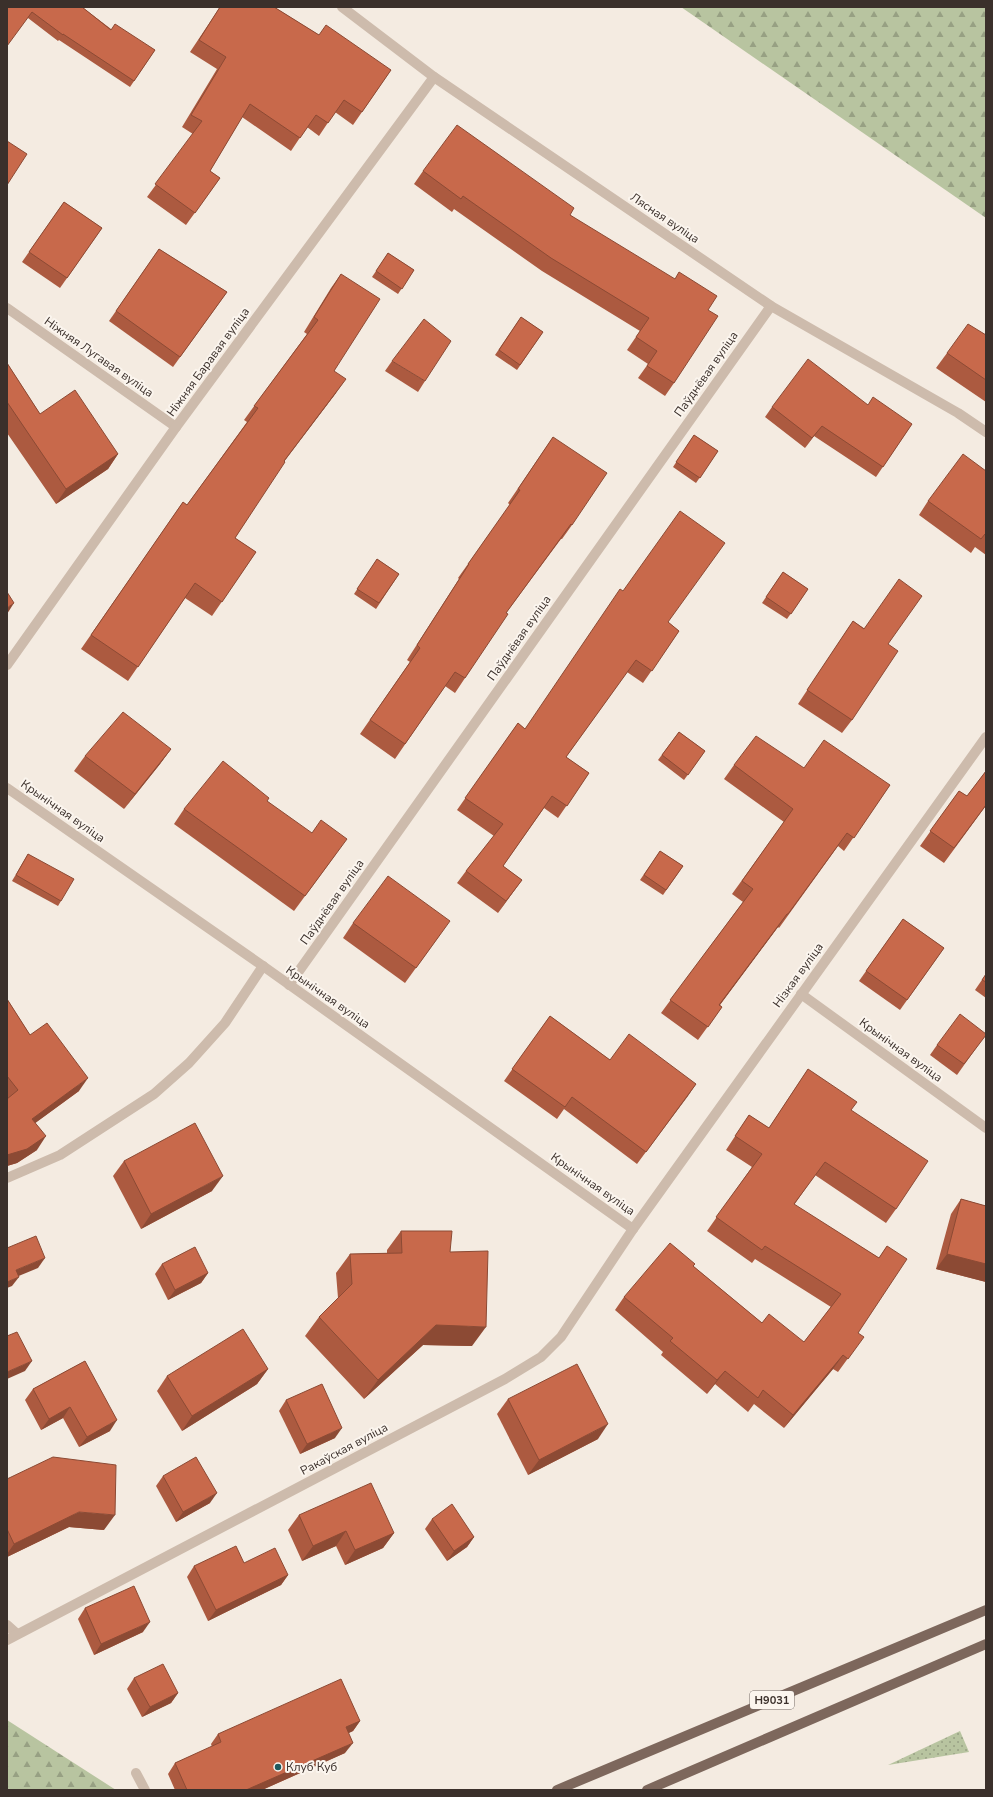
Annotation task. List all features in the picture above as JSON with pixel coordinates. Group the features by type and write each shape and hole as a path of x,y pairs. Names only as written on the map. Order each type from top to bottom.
{"main road":[{"name":"Н9031","path":"558,1790 986,1610"},
{"name":"Н9031","path":"647,1790 986,1644"}],"street":[{"name":"Лясная вуліца","path":"342,7 434,77 770,306 958,413 986,432"},
{"name":"Ніжняя Баравая вуліца","path":"7,665 176,427 434,77"},
{"name":"Паўднёвая вуліца","path":"289,985 770,306"},
{"name":"Ніжняя Лугавая вуліца","path":"7,308 176,427"},
{"name":"Нізкая вуліца","path":"633,1229 986,737"},
{"name":"Крынічная вуліца","path":"7,788 263,966 633,1229"},
{"path":"7,1178 60,1155 154,1094 189,1062 225,1023 263,966"},
{"name":"Крынічная вуліца","path":"801,994 986,1128"},
{"name":"Ракаўская вуліца","path":"7,1640 505,1379 541,1357 562,1337 633,1229"},
{"path":"7,1625 17,1634"},
{"path":"136,1773 145,1790"}],"green space":[{"path":"681,7 986,7 986,218"},
{"path":"7,1720 116,1790 7,1790"},
{"path":"960,1731 969,1752 888,1765"}],"building":[{"path":"7,7 82,7 111,30 115,24 155,50 134,81 63,35 32,12 7,46"},
{"path":"220,7 274,7 319,35 326,25 391,70 362,112 344,100 328,123 316,115 300,138 250,104 210,171 220,178 195,213 155,184 202,121 191,115 226,57 199,40"},
{"path":"457,125 574,208 570,215 675,279 679,272 717,296 708,310 718,316 674,383 647,366 657,351 636,337 649,318 551,258 463,196 461,199 423,171"},
{"path":"7,141 27,154 7,185"},
{"path":"64,202 102,228 67,278 29,252"},
{"path":"159,249 227,292 180,357 116,311"},
{"path":"388,253 414,270 402,289 376,271"},
{"path":"341,274 380,299 334,371 346,379 284,461 285,462 235,538 256,552 222,602 195,583 138,667 91,635 183,502 187,505 258,408 254,406 318,320 314,317"},
{"path":"521,317 543,332 520,365 499,350"},
{"path":"424,319 451,341 425,381 392,361"},
{"path":"968,324 986,335 986,380 947,353"},
{"path":"808,359 868,405 873,397 912,424 883,467 822,426 812,438 772,407"},
{"path":"7,363 40,414 75,390 118,454 66,489 7,402"},
{"path":"694,435 718,451 700,478 676,462"},
{"path":"553,437 607,473 572,525 571,524 506,613 508,614 465,678 455,672 405,744 370,720 420,648 417,645 468,564 520,490 518,489"},
{"path":"963,454 986,471 986,534 981,539 928,501"},
{"path":"680,511 725,543 668,622 679,631 652,671 636,660 566,757 589,773 567,806 552,796 503,866 522,880 506,901 466,871 503,824 465,798 518,723 525,729 620,589 623,591"},
{"path":"377,559 399,574 379,603 357,589"},
{"path":"783,572 808,589 791,614 766,597"},
{"path":"899,579 922,596 888,644 898,651 852,720 807,690 853,621 864,629"},
{"path":"7,592 14,603 7,608"},
{"path":"123,712 171,749 135,794 85,756"},
{"path":"679,732 705,751 688,775 662,755"},
{"path":"756,736 804,768 824,740 890,785 854,838 847,833 719,1005 722,1007 708,1027 670,1000 753,889 742,881 793,809 734,765"},
{"path":"223,761 269,798 267,801 312,833 321,820 347,839 305,896 184,809"},
{"path":"986,771 986,805 954,848 930,831 959,791 967,796"},
{"path":"660,851 683,866 666,890 644,875"},
{"path":"28,854 74,879 61,901 16,875"},
{"path":"388,876 450,921 416,968 353,923"},
{"path":"903,919 944,948 907,1000 866,971"},
{"path":"986,974 986,982 982,980"},
{"path":"7,999 30,1035 47,1023 88,1078 32,1119 46,1136 27,1149 7,1155 7,1099 18,1090 7,1076"},
{"path":"960,1014 986,1034 964,1064 937,1045"},
{"path":"550,1016 610,1060 629,1034 696,1084 646,1152 572,1097 565,1107 512,1069"},
{"path":"808,1069 857,1102 851,1110 928,1161 896,1209 825,1162 794,1204 879,1258 887,1246 907,1259 858,1333 864,1337 848,1359 843,1355 793,1415 763,1390 758,1398 725,1371 717,1380 670,1341 673,1338 624,1297 670,1243 695,1264 693,1266 762,1323 769,1314 804,1342 841,1294 765,1246 762,1250 716,1217 762,1154 735,1136 749,1115 769,1128"},
{"path":"195,1123 223,1176 151,1214 124,1161"},
{"path":"961,1199 986,1206 986,1264 947,1254"},
{"path":"401,1231 452,1231 450,1252 488,1251 486,1327 436,1325 378,1380 319,1317 352,1284 350,1254 402,1253"},
{"path":"36,1236 45,1258 16,1270 19,1277 7,1282 7,1248"},
{"path":"195,1247 208,1273 175,1290 162,1264"},
{"path":"243,1329 268,1369 192,1416 167,1376"},
{"path":"17,1332 32,1361 7,1372 7,1336"},
{"path":"85,1361 117,1420 87,1437 70,1407 49,1419 33,1389"},
{"path":"577,1364 608,1424 539,1460 508,1399"},
{"path":"322,1384 342,1428 307,1444 286,1400"},
{"path":"53,1457 116,1465 115,1515 79,1512 14,1544 7,1529 7,1479"},
{"path":"196,1457 217,1493 183,1512 163,1476"},
{"path":"371,1483 394,1533 355,1550 346,1531 313,1546 299,1515"},
{"path":"452,1504 474,1537 454,1551 432,1519"},
{"path":"236,1546 244,1563 275,1548 288,1575 216,1610 194,1566"},
{"path":"134,1586 150,1622 101,1644 85,1608"},
{"path":"163,1664 178,1693 150,1707 134,1678"},
{"path":"341,1679 360,1721 346,1727 353,1743 246,1790 187,1790 175,1763 221,1742 218,1734"}],"place":[{"name":"Клуб Куб","path":"278,1767"}]}
